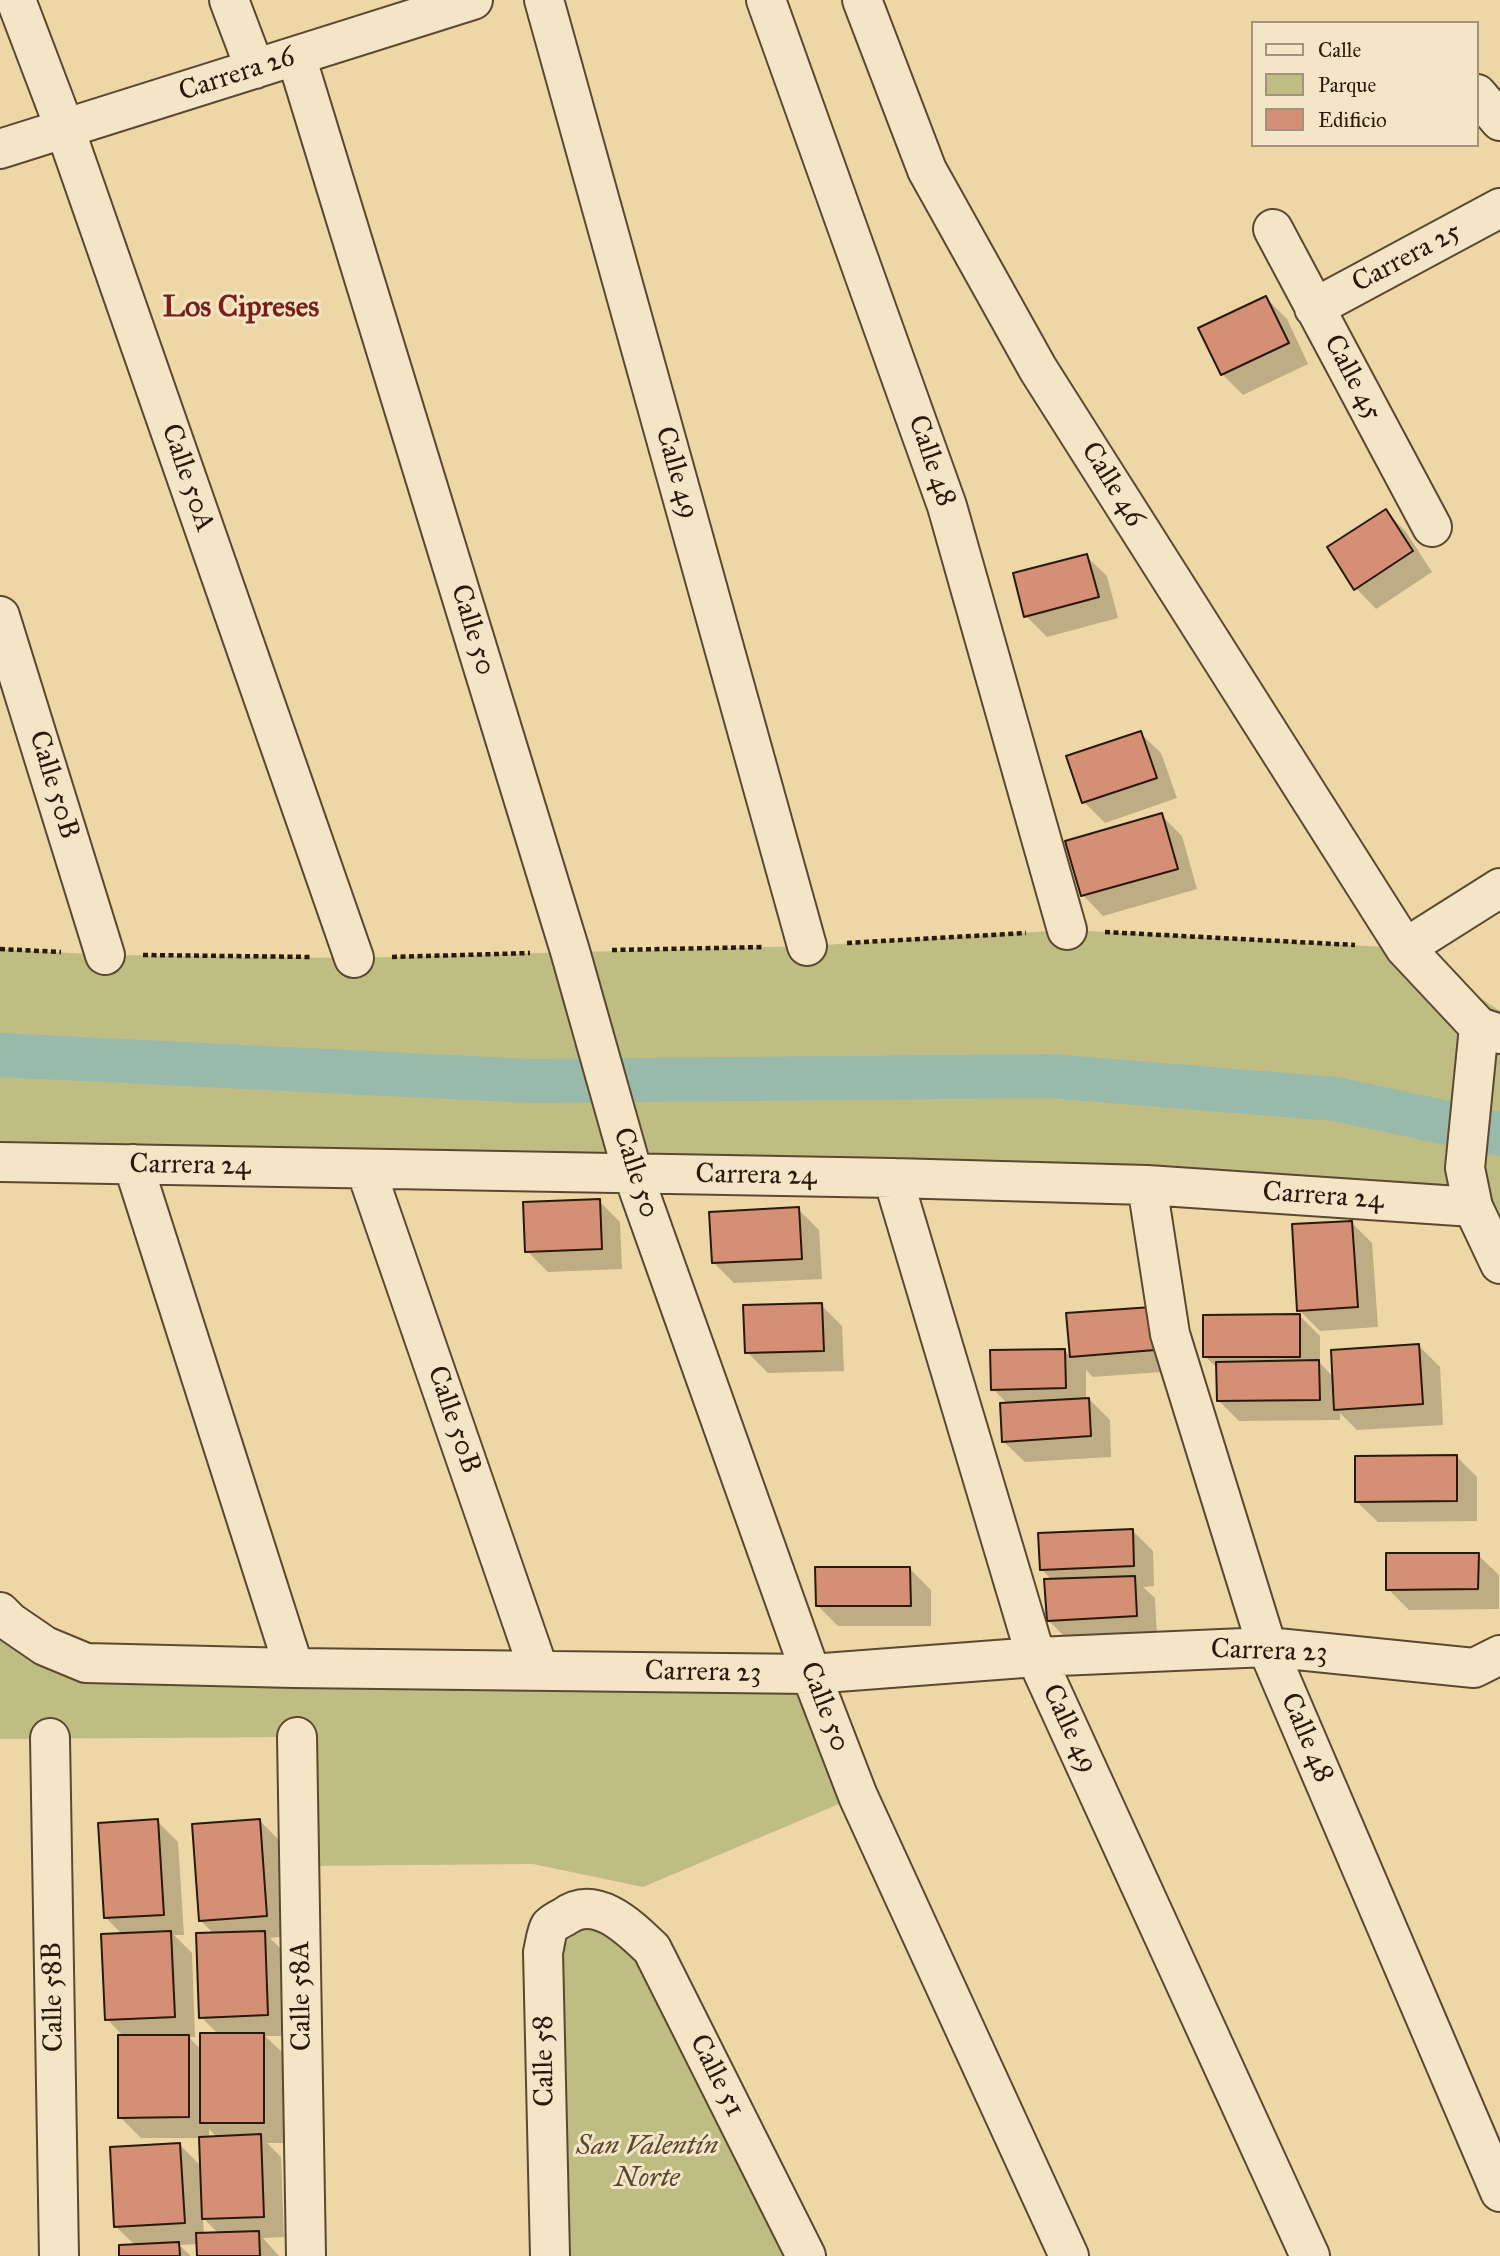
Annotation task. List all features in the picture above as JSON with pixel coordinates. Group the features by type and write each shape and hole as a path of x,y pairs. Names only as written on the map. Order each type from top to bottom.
{"street":[{"name":"Calle 50A","path":"16,0 65,129 354,958"},
{"path":"229,0 255,69"},
{"name":"Calle 49","path":"544,0 807,946"},
{"name":"Calle 48","path":"766,0 947,506 1067,930"},
{"name":"Calle 46","path":"862,0 927,170 1038,369 1405,948 1489,1031"},
{"name":"Carrera 26","path":"0,149 464,1"},
{"name":"Calle 50","path":"296,56 570,951 633,1174 811,1674 858,1796 1069,2256"},
{"name":"Carrera 25","path":"1314,308 1500,208"},
{"name":"Calle 45","path":"1273,229 1433,527"},
{"name":"Calle 50B","path":"0,616 105,955"},
{"path":"1405,948 1500,888"},
{"path":"1489,1031 1465,1168 1473,1207 1500,1264"},
{"name":"Carrera 24","path":"0,1162 1147,1185 1473,1207"},
{"path":"133,1164 294,1668"},
{"name":"Calle 50B","path":"366,1170 539,1671"},
{"name":"Calle 49","path":"893,1178 1036,1657 1310,2256"},
{"name":"Calle 48","path":"1147,1185 1170,1334 1267,1647 1500,2192"},
{"name":"Carrera 23","path":"3,1619 45,1646 86,1662 294,1668 811,1674 1036,1657 1267,1647 1474,1668 1500,1655"},
{"name":"Calle 58A","path":"297,1737 306,2256"},
{"name":"Calle 58B","path":"50,1738 59,2256"},
{"name":"Calle 58","path":"550,2256 543,1952 550,1926 569,1913 584,1909 605,1912"},
{"name":"Calle 51","path":"605,1912 630,1928 652,1949 806,2256"}],"path":[{"path":"0,949 105,955 354,958 807,946 1067,930 1405,948"}],"green space":[{"path":"1067,930 1405,948 1500,1011 1500,1264 1473,1207 0,1159 0,949 105,955 354,958 807,946"},
{"path":"0,1622 86,1663 811,1674 858,1796 643,1887 533,1864 299,1866 296,1737 0,1739"},
{"name":"San Valentín Norte","path":"550,1926 630,1928 801,2256 554,2256"}],"building":[{"path":"1266,296 1289,343 1221,375 1198,328"},
{"path":"1386,509 1413,551 1354,590 1327,547"},
{"path":"1087,554 1099,597 1024,617 1013,573"},
{"path":"1141,731 1157,778 1082,803 1066,756"},
{"path":"1162,813 1178,869 1081,896 1065,841"},
{"path":"600,1199 602,1249 525,1252 523,1202"},
{"path":"799,1207 802,1259 712,1263 709,1212"},
{"path":"1352,1221 1358,1307 1297,1311 1292,1224"},
{"path":"822,1303 824,1351 745,1353 743,1305"},
{"path":"1152,1307 1155,1350 1070,1357 1066,1313"},
{"path":"1300,1314 1300,1357 1203,1357 1203,1315"},
{"path":"1419,1344 1423,1404 1334,1410 1331,1350"},
{"path":"1065,1349 1066,1388 991,1390 990,1350"},
{"path":"1319,1360 1320,1400 1217,1401 1216,1362"},
{"path":"1089,1398 1091,1436 1002,1442 1000,1403"},
{"path":"1457,1455 1457,1501 1355,1502 1355,1456"},
{"path":"1133,1529 1134,1566 1040,1570 1038,1533"},
{"path":"1386,1553 1479,1553 1478,1589 1386,1590"},
{"path":"815,1567 910,1567 911,1606 816,1606"},
{"path":"1135,1576 1137,1616 1047,1621 1044,1579"},
{"path":"158,1819 164,1915 104,1918 98,1823"},
{"path":"260,1819 267,1916 199,1921 192,1824"},
{"path":"171,1931 175,2017 105,2020 101,1934"},
{"path":"265,1931 268,2015 199,2018 196,1933"},
{"path":"200,2033 264,2033 264,2123 200,2123"},
{"path":"118,2035 189,2035 189,2117 118,2118"},
{"path":"261,2134 264,2217 202,2219 199,2137"},
{"path":"180,2143 185,2223 114,2227 110,2147"},
{"path":"259,2231 260,2256 197,2256 196,2233"},
{"path":"179,2242 180,2256 119,2256 119,2245"}],"waterway":[{"path":"0,1055 531,1081 1049,1076 1335,1099 1500,1134"}],"district":[{"name":"Los Cipreses","path":"241,309"}]}
